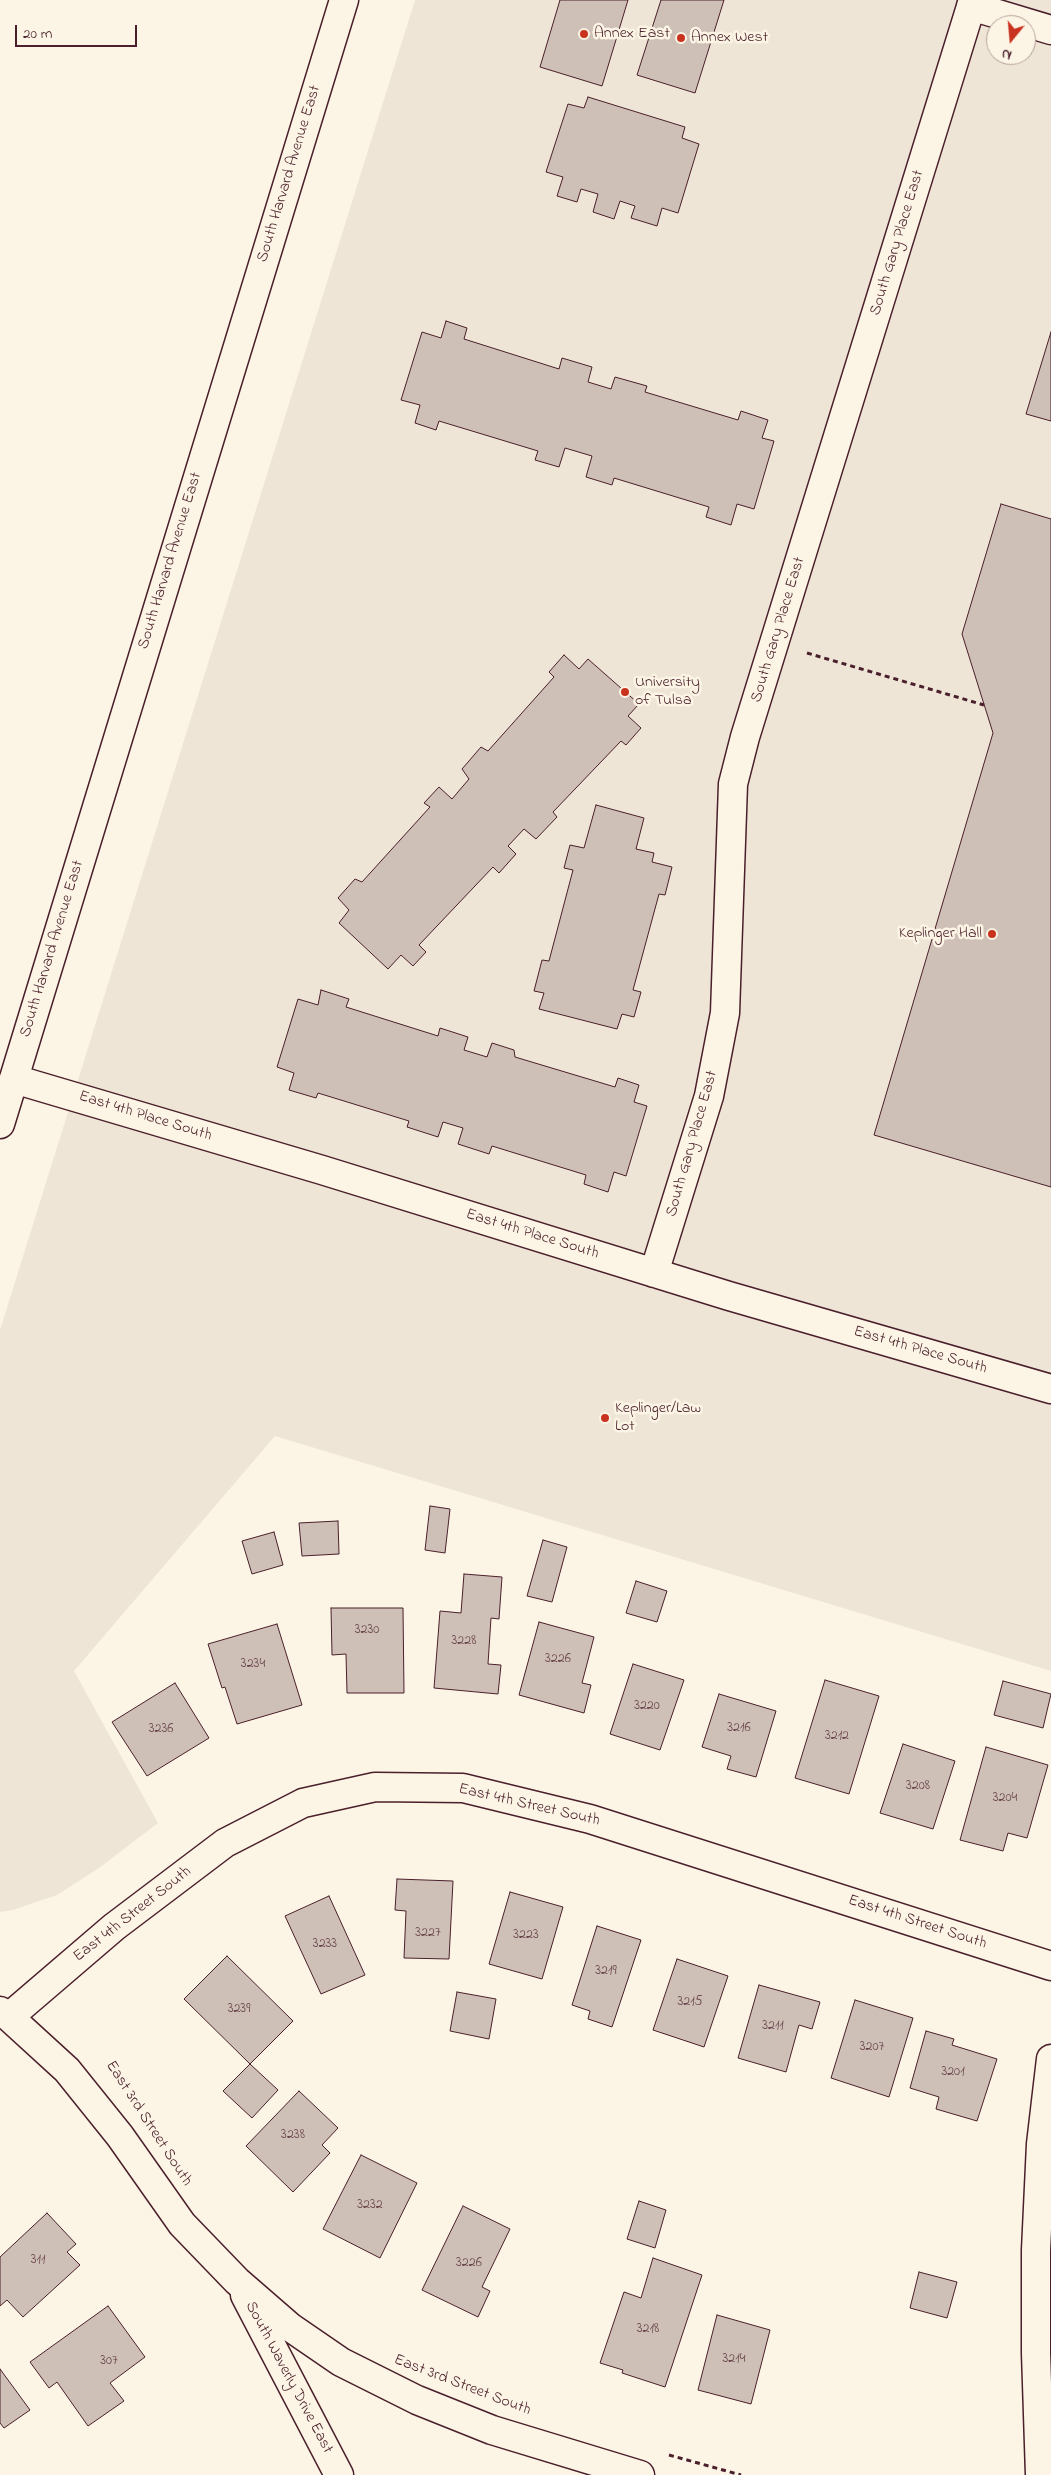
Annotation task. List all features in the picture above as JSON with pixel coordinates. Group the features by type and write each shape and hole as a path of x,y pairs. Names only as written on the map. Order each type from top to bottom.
{"street":[{"name":"South Harvard Avenue East","path":"0,1124 203,454 344,0"},
{"path":"972,3 1051,30"},
{"name":"South Gary Place East","path":"654,1273 709,1096 725,1013 734,784 754,710 972,3"},
{"name":"East 4th Place South","path":"14,1079 322,1170 654,1273 1051,1389"},
{"name":"East 4th Street South","path":"5,2014 114,1927 225,1843 303,1804 375,1787 463,1788 590,1819 1051,1966"},
{"name":"East 3rd Street South","path":"5,2014 67,2070 120,2136 182,2224 237,2281 290,2327 341,2362 418,2400 492,2430 640,2475"},
{"path":"1040,2475 1036,2353 1036,2250 1041,2144 1051,2059"},
{"name":"South Waverly Drive East","path":"237,2281 339,2475"}],"path":[{"path":"799,652 818,655 984,705"},
{"path":"661,2453 741,2475"}],"shaded area":[{"name":"University of Tulsa","path":"415,0 1051,0 1051,1671 275,1436 74,1671 158,1823 99,1868 57,1895 13,1910 0,1912 0,1330"}],"building":[{"name":"Annex East","path":"560,0 628,0 602,86 540,67"},
{"name":"Annex West","path":"661,0 724,0 695,93 637,75"},
{"path":"588,97 685,127 682,138 699,144 678,213 662,208 657,226 631,218 635,206 620,201 614,219 593,212 598,194 581,189 577,202 557,196 563,177 546,172 568,104 584,108"},
{"path":"446,321 467,328 464,339 559,369 562,358 592,367 588,382 611,389 615,377 647,386 645,392 738,420 741,411 768,420 762,438 774,441 754,509 737,504 731,525 706,517 709,507 614,478 612,485 586,477 592,456 565,448 559,467 535,460 538,451 439,421 436,430 415,423 420,405 401,400 422,332 441,338"},
{"path":"1051,332 1051,421 1026,414"},
{"name":"Keplinger Hall","path":"1001,504 1051,519 1051,1187 874,1135 993,733 962,634"},
{"path":"564,655 579,669 588,659 639,704 628,716 641,728 626,745 621,741 553,812 557,817 536,839 524,829 508,846 516,854 499,873 493,867 419,945 426,952 413,966 401,955 388,969 339,923 349,910 338,898 355,879 362,882 430,807 424,803 439,787 452,799 469,779 462,769 481,747 488,751 554,677 549,672"},
{"path":"596,805 644,818 636,849 654,853 652,862 672,867 665,895 659,894 633,990 641,992 634,1017 622,1014 617,1029 539,1009 544,993 534,991 542,960 549,961 573,870 564,868 570,845 584,848"},
{"path":"321,990 349,999 346,1007 438,1036 440,1028 468,1037 464,1050 487,1057 492,1043 514,1050 515,1057 615,1087 618,1078 639,1085 634,1102 647,1106 626,1176 614,1172 608,1192 584,1184 586,1175 492,1146 489,1154 458,1144 463,1128 443,1122 438,1137 407,1127 409,1121 318,1093 316,1098 289,1090 294,1073 277,1067 298,999 318,1005"},
{"path":"430,1506 450,1509 445,1553 425,1550"},
{"path":"338,1521 339,1554 302,1556 299,1523"},
{"path":"274,1532 283,1565 252,1574 242,1541"},
{"path":"543,1540 567,1547 552,1602 527,1596"},
{"path":"464,1574 502,1577 499,1619 491,1618 488,1664 501,1665 498,1694 434,1688 440,1611 461,1613"},
{"path":"636,1581 667,1591 657,1622 626,1613"},
{"path":"331,1608 403,1608 404,1693 347,1693 346,1654 332,1655"},
{"path":"539,1622 594,1637 582,1683 591,1685 584,1713 519,1695"},
{"path":"277,1624 302,1705 237,1724 225,1687 222,1688 208,1644"},
{"path":"633,1664 684,1680 660,1750 610,1734"},
{"path":"825,1680 879,1696 849,1794 795,1778"},
{"path":"1003,1681 1051,1694 1043,1728 994,1715"},
{"path":"175,1683 209,1738 147,1776 112,1722"},
{"path":"719,1694 776,1711 756,1777 727,1769 731,1756 702,1747"},
{"path":"903,1744 955,1761 933,1829 880,1813"},
{"path":"986,1747 1048,1765 1027,1838 1008,1833 1003,1851 960,1840"},
{"path":"397,1879 453,1881 449,1959 404,1958 406,1911 395,1910"},
{"path":"510,1892 563,1907 542,1979 489,1964"},
{"path":"329,1896 365,1975 321,1994 285,1916"},
{"path":"597,1926 641,1940 612,2027 588,2019 590,2011 572,2005"},
{"path":"227,1956 293,2021 250,2064 184,1999"},
{"path":"677,1959 728,1976 704,2047 653,2030"},
{"path":"759,1985 820,2002 812,2029 799,2025 786,2072 738,2058"},
{"path":"457,1992 496,1999 489,2039 450,2031"},
{"path":"855,2000 913,2018 889,2097 831,2078"},
{"path":"926,2031 954,2039 952,2045 997,2059 977,2121 936,2109 939,2097 910,2088"},
{"path":"250,2064 278,2090 252,2118 223,2091"},
{"path":"299,2091 338,2128 322,2145 330,2153 293,2192 246,2146"},
{"path":"361,2155 417,2183 380,2258 323,2229"},
{"path":"639,2201 666,2210 655,2248 627,2239"},
{"path":"463,2206 510,2229 482,2287 490,2291 478,2317 422,2290"},
{"path":"47,2213 76,2244 67,2252 80,2265 23,2317 7,2300 0,2306 0,2257"},
{"path":"653,2258 702,2275 665,2387 622,2373 623,2370 600,2363 624,2292 641,2298"},
{"path":"919,2272 957,2282 947,2318 910,2308"},
{"path":"108,2306 145,2357 110,2383 124,2401 88,2426 57,2382 49,2388 30,2362"},
{"path":"717,2315 770,2330 751,2404 698,2390"},
{"path":"0,2369 30,2410 4,2428 0,2423"}],"place":[{"name":"Annex East","path":"584,34"},
{"name":"Annex West","path":"681,38"},
{"name":"University of Tulsa","path":"625,692"},
{"name":"Keplinger Hall","path":"992,934"},
{"name":"Keplinger/Law Lot","path":"605,1418"}]}
